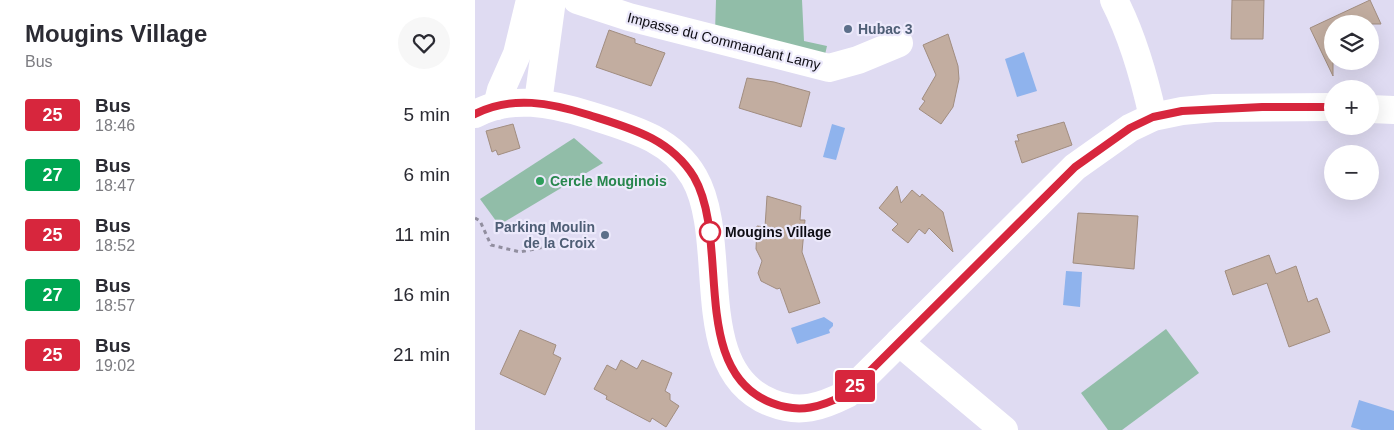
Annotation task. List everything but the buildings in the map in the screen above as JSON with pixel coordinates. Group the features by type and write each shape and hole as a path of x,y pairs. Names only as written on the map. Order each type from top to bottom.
{"street":[{"path":"486,110 501,90 517,54 530,0"},
{"path":"538,102 552,0"},
{"name":"Impasse du Commandant Lamy","path":"577,0 629,17 829,68 858,60 899,43"},
{"path":"1114,0 1127,26 1141,67 1153,117"},
{"path":"486,110 538,102 568,108 632,128 655,138 681,160 694,177 706,208 712,244 716,310 720,333 729,360 745,386 765,401 787,409 807,410 826,405 847,394 1075,167 1109,141 1153,117 1214,108 1324,107"},
{"path":"1379,109 1394,110"},
{"path":"899,342 1004,430"}],"path":[{"path":"475,218 480,221 491,245 520,252 554,245"}],"green space":[{"path":"716,0 802,0 804,41 827,46 824,59 715,32"},
{"name":"Cercle Mouginois","path":"574,138 603,163 499,225 480,199"},
{"path":"1166,329 1199,373 1122,430 1108,430 1081,393"}],"water":[{"path":"1024,52 1037,91 1017,97 1005,59"},
{"path":"832,124 845,128 836,160 823,157"},
{"path":"1066,271 1082,272 1080,307 1063,305"},
{"path":"824,317 833,323 829,330 830,333 797,344 791,328"},
{"path":"1359,400 1394,411 1394,430 1361,430 1351,427"}],"bus line":[{"name":"25","path":"475,114 497,106 538,102 568,108 632,128 655,138 669,149 681,160 694,177 704,200 712,244 716,310 720,333 729,360 745,386 765,401 787,409 807,410 826,405 847,394 1075,167 1109,141 1130,128 1153,117 1182,111 1214,108 1324,107"}],"place":[{"name":"Hubac 3","path":"848,29"},
{"name":"Cercle Mouginois","path":"540,181"},
{"name":"Mougins Village","path":"710,232"},
{"name":"Parking Moulin de la Croix","path":"605,235"}]}
